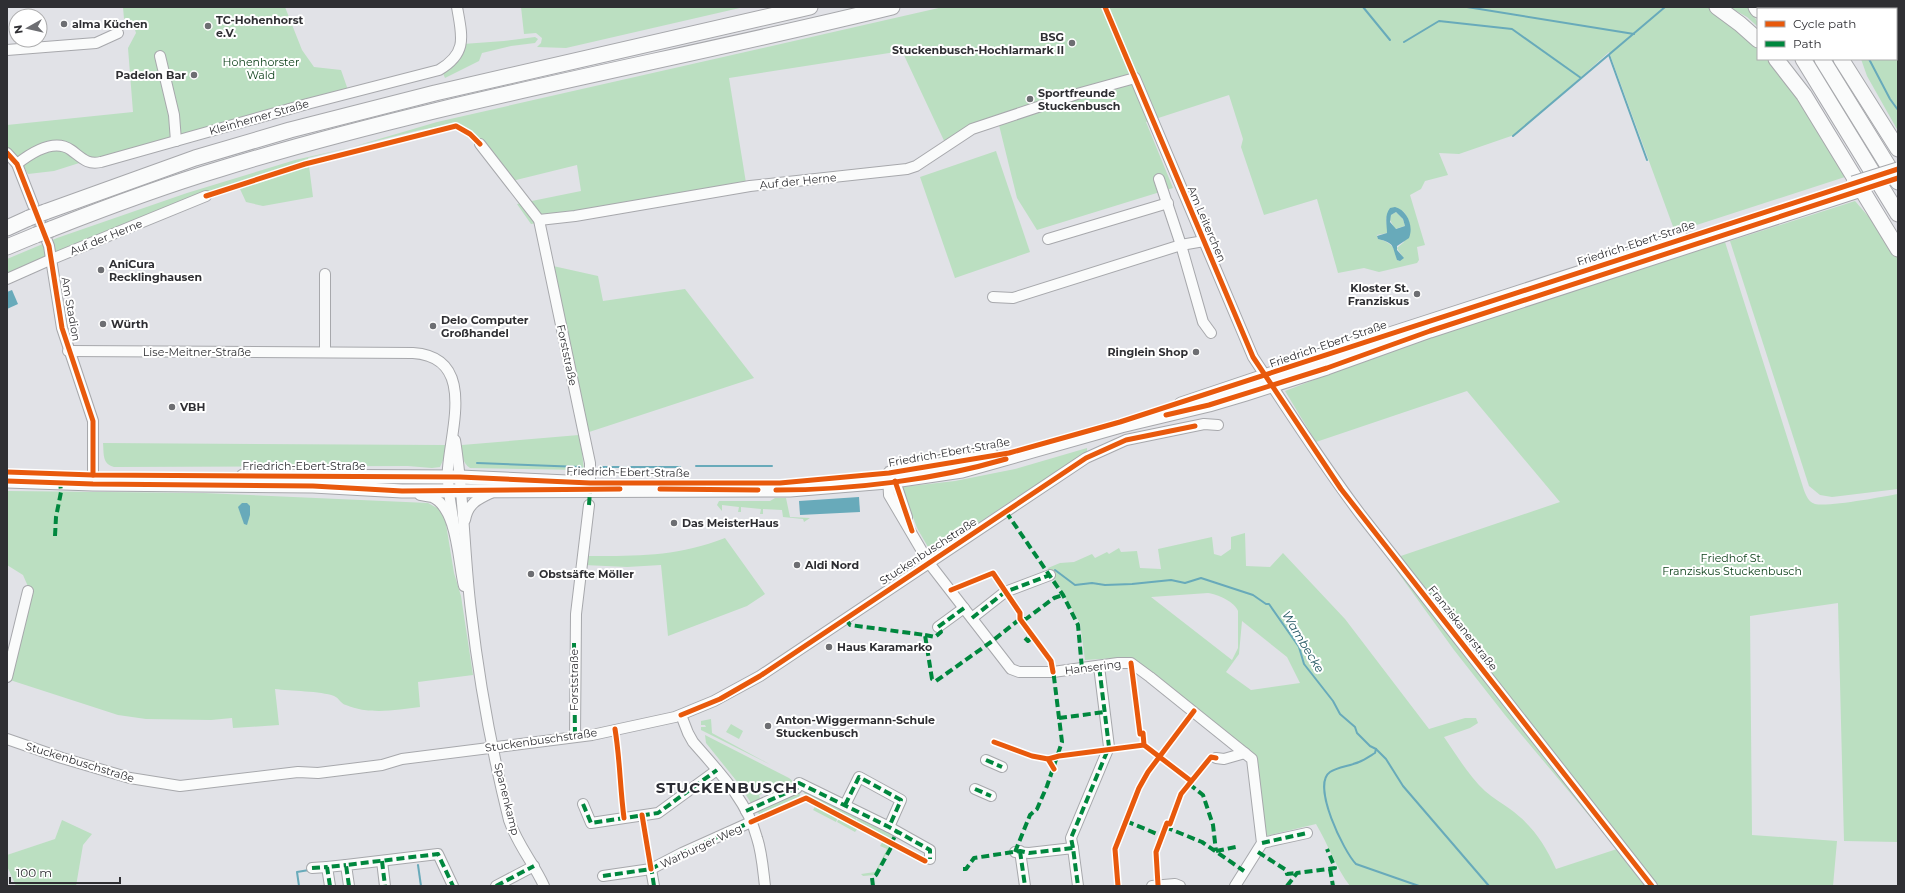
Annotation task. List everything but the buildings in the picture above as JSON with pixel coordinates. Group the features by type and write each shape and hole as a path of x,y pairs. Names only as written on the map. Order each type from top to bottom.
{"highway":[{"path":"7,228 45,212 195,158 290,130 435,93 810,7"},
{"path":"7,247 126,200 219,169 311,143 511,92 806,28 892,7"},
{"path":"1717,7 1757,39"},
{"path":"1777,60 1804,95 1898,249"},
{"path":"1787,60 1835,145"},
{"path":"1804,60 1898,214"},
{"path":"1823,60 1898,182"},
{"path":"1842,60 1898,149"},
{"path":"1848,60 1874,109"},
{"path":"1884,225 1898,246"}],"main road":[{"path":"1855,187 1898,169"},
{"path":"1855,187 1898,178"},
{"name":"Friedrich-Ebert-Straße","path":"7,472 93,479 290,485 402,491 456,491 890,479 978,467 1121,426 1209,405 1268,381 1327,368 1430,331 1855,187"},
{"name":"Friedrich-Ebert-Straße","path":"7,480 454,477 590,487"}],"street":[{"name":"Kleinherner Straße","path":"17,164 29,155 52,146 62,146 87,162 93,164 306,104 439,70 455,59 461,48 461,33 457,7"},
{"path":"7,50 96,43 118,33"},
{"path":"160,56 174,116 176,141"},
{"name":"Auf der Herne","path":"539,220 575,216 750,186 907,169 916,166 972,129 1077,94 1135,78"},
{"name":"Am Leiterchen","path":"1135,78 1253,357 1268,381"},
{"path":"480,144 539,220"},
{"name":"Am Stadion","path":"7,153 17,164 52,259 62,328 68,351 93,421 93,479"},
{"path":"1159,179 1181,245 1203,322 1211,333"},
{"name":"Auf der Herne","path":"7,279 206,196"},
{"path":"1048,239 1168,203"},
{"name":"Forststraße","path":"539,220 590,463 590,487"},
{"name":"Am Leiterchen","path":"992,297 1013,298 1181,245 1204,241"},
{"path":"325,274 325,352"},
{"name":"Lise-Meitner-Straße","path":"68,351 425,354 442,362 453,379 455,388 454,477 456,491"},
{"name":"Franziskanerstraße","path":"1268,381 1361,515 1652,886"},
{"name":"Stuckenbuschstraße","path":"7,739 62,758 130,778 180,786 298,772 318,773 375,766 402,759 575,737 681,715 720,699 760,676 1086,458 1126,440 1195,426 1218,425"},
{"name":"Hansering","path":"890,479 912,531 929,563 1011,669 1019,672 1053,672 1125,662 1136,665 1245,752 1252,759 1262,843"},
{"name":"Spanenkamp","path":"459,530 467,511 473,502 496,490"},
{"name":"Spanenkamp","path":"402,491 434,498 459,530"},
{"name":"Spanenkamp","path":"456,491 459,530 484,697 509,820 515,838 534,866 544,886"},
{"name":"Forststraße","path":"575,737 574,643 589,505"},
{"path":"972,618 1005,592 1050,575"},
{"path":"7,677 28,591"},
{"path":"938,627 964,608"},
{"path":"1078,886 1071,838 1109,747 1099,666"},
{"path":"681,715 690,738 738,796 746,810 758,838 765,886"},
{"path":"1216,758 1224,759 1245,752"},
{"path":"986,760 1002,767"},
{"path":"583,804 591,823 658,814 717,770"},
{"path":"845,805 859,777 902,800 889,827"},
{"path":"746,810 797,788 799,783 889,827 930,850 930,859"},
{"path":"975,789 991,796"},
{"name":"Warburger Weg","path":"603,876 652,869 682,853 751,822"},
{"path":"1235,886 1262,843 1307,833"},
{"path":"1025,886 1018,852 1028,853 1073,848"},
{"path":"312,868 438,854 453,886"},
{"path":"382,861 385,886"},
{"path":"346,865 349,886"},
{"path":"496,886 534,866"},
{"path":"328,867 330,886"},
{"path":"652,869 654,886"},
{"path":"1152,886 1175,884 1180,886"}],"green space":[{"name":"Hohenhorster Wald","path":"123,7 285,7 302,50 314,67 341,70 348,90 162,143 95,158 54,171 28,174 18,157 7,146 7,125 133,112 128,48 136,33 132,20 124,19"},
{"path":"521,7 744,7 566,48 537,47 541,43 542,38 536,33 524,34"},
{"path":"943,7 1711,7 1757,44 1757,60 1772,60 1778,67 1848,176 1675,232 1609,52 1517,134 1459,154 1439,153 1448,175 1425,181 1421,189 1410,195 1425,245 1417,247 1419,260 1417,263 1379,272 1364,268 1338,273 1317,199 1264,215 1241,147 1243,139 1229,95 1146,122 1173,188 1037,230 1017,198 998,121 947,147 902,51 729,78 747,189 531,224 517,204 581,191 577,165 512,181 475,134 454,124 420,130 352,147 437,122","holes":["1390,208 1404,212 1409,222 1404,242 1397,248 1402,256 1400,261 1397,260 1394,248 1386,242 1378,239 1377,235 1388,233 1386,219"]},
{"path":"1729,7 1749,7 1757,21 1757,26 1747,17"},
{"path":"1898,7 1898,131 1867,76 1861,60 1897,60 1897,8 1842,8"},
{"path":"535,37 538,39 535,43 511,46 482,53 479,61 445,78 442,71 463,44"},
{"path":"352,147 308,158 313,197 263,206 246,202 240,189 196,201 7,284 7,259 57,238 187,193 295,160"},
{"path":"996,151 1030,252 955,278 920,177"},
{"path":"1855,201 1881,231 1898,258 1898,489 1832,497 1820,495 1809,486 1730,241"},
{"path":"1396,212 1403,219 1405,226 1395,229 1390,220 1391,215"},
{"name":"Friedhof St. Franziskus Stuckenbusch","path":"1725,242 1803,486 1810,501 1815,504 1822,505 1898,494 1898,842 1844,841 1838,603 1750,616 1752,835 1837,841 1833,886 1350,886 1340,872 1316,824 1266,836 1254,755 1117,658 1085,660 1080,623 1048,568 1060,563 1074,562 1092,554 1095,558 1107,552 1109,554 1119,548 1121,552 1137,551 1140,568 1161,569 1158,549 1212,537 1214,554 1221,556 1231,549 1231,537 1245,533 1246,566 1270,567 1283,553 1345,619 1429,729 1465,718 1476,718 1478,723 1470,728 1444,737 1463,766 1479,785 1488,794 1518,815 1531,828 1547,851 1556,869 1617,849 1505,715 1454,650 1389,560 1560,502 1467,391 1316,442 1285,391 1441,331","holes":["1208,593 1225,599 1238,611 1238,648 1232,660 1151,597","1242,621 1287,657 1300,683 1251,690 1226,672 1239,654"]},
{"path":"544,264 598,276 603,301 685,289 754,378 580,435 584,470 470,468 465,464 462,455 462,445 579,435"},
{"path":"66,301 72,301 76,341 70,332"},
{"path":"103,443 446,445 444,458 440,467 432,468 408,466 114,467 107,464 104,455"},
{"path":"1087,448 1087,454 1023,493 932,554 917,528 902,487 955,481 1015,469"},
{"path":"7,491 204,493 428,503 439,509 445,518 454,573 461,596 473,675 418,682 420,707 383,711 355,708 344,704 336,697 328,694 275,689 279,725 233,728 232,718 211,720 146,719 118,715 10,680 30,591 23,575 7,565"},
{"path":"775,498 786,498 790,517 810,518 804,522 803,519 783,517 782,510 763,509 763,514 760,514 761,509 741,507 741,512 738,512 739,507 722,505 722,511 717,505 719,501 770,501"},
{"path":"725,538 765,594 747,606 668,636 661,565 627,567 584,565 586,556 622,556 673,552 690,549"},
{"path":"711,719 712,733 771,765 701,730 701,727 706,727 705,725 701,725 701,721"},
{"path":"731,724 743,731 739,739 726,732"},
{"path":"705,735 789,778 795,783 788,788 785,784 774,789 776,794 773,795 771,790 759,795 761,801 751,803 739,784 706,743"},
{"path":"804,789 857,817 855,822 806,796 803,791"},
{"path":"801,790 799,799 761,816 755,810"},
{"path":"816,805 838,817 836,822 813,810"},
{"path":"858,817 880,829 885,828 892,836 891,841 855,822"},
{"path":"839,818 858,828 855,832 837,822"},
{"path":"62,820 92,834 83,845 76,886 16,886 7,866 7,855 55,839"},
{"path":"883,841 889,844 889,849 875,875 863,876 861,874 875,872 887,849 880,846"}],"water":[{"path":"1395,207 1403,211 1408,219 1411,229 1409,238 1397,246 1397,250 1404,258 1400,261 1397,260 1392,246 1387,242 1378,239 1377,236 1387,233 1386,217 1390,208","holes":["1396,212 1403,219 1405,226 1396,229 1390,222 1391,215"]},
{"path":"12,290 18,304 7,309 7,292"},
{"path":"859,497 860,512 800,515 799,501"},
{"path":"242,503 247,503 250,506 250,515 247,525 244,524 238,507"}],"waterway":[{"path":"1363,7 1390,40"},
{"path":"1467,7 1634,34"},
{"path":"1513,136 1665,7"},
{"path":"1404,42 1439,21 1512,29 1581,78"},
{"path":"1609,55 1647,160"},
{"path":"1870,60 1890,99 1898,110"},
{"name":"Wambecke","path":"477,463 581,467"},
{"name":"Wambecke","path":"696,466 772,466"},
{"name":"Wambecke","path":"601,467 680,467"},
{"name":"Wambecke","path":"1055,570 1075,585 1092,583 1105,585 1132,584 1171,580 1185,583 1201,578 1253,595 1266,604 1269,604 1299,647 1304,664 1333,701 1340,714 1355,727 1357,733 1370,746 1376,749 1386,759 1403,786 1489,886"},
{"name":"Wambecke","path":"1376,749 1375,753 1363,760 1330,772 1325,779 1324,790 1331,818 1344,846 1356,864 1419,886"},
{"path":"418,865 421,886"},
{"path":"299,886 297,872 309,870"}],"marked path":[{"path":"55,536 56,517 61,492 60,481"},
{"path":"589,505 590,491"},
{"path":"1006,512 1063,595 1078,625 1082,669"},
{"path":"972,618 1005,592 1050,575"},
{"path":"846,619 850,625 925,635 932,679 936,681 991,642 1020,619 1026,619 1054,598 1063,595"},
{"path":"925,635 935,637 941,632 938,627 964,608"},
{"path":"1025,638 1028,641 1033,637"},
{"path":"574,643 575,737"},
{"path":"1073,848 1071,838 1109,747 1099,666"},
{"path":"1015,852 1030,815 1037,809 1047,786 1062,742 1053,669"},
{"path":"1059,718 1105,712"},
{"path":"986,760 1002,767"},
{"path":"583,804 591,823 658,813 717,770"},
{"path":"845,805 859,777 901,800 889,827"},
{"path":"746,811 797,788 799,783 889,827 930,850 930,859"},
{"path":"1189,784 1203,795 1213,825 1216,851"},
{"path":"975,789 991,796"},
{"path":"603,876 651,869 682,853 753,821"},
{"path":"1126,821 1162,836"},
{"path":"1165,827 1202,842 1244,871"},
{"path":"873,886 872,878 876,875 893,844 892,842 897,832"},
{"path":"1262,843 1307,833"},
{"path":"1216,851 1236,847"},
{"path":"963,869 966,869 974,858 1020,851 1029,853 1073,848 1078,886"},
{"path":"1287,886 1297,873 1335,868 1327,849"},
{"path":"1020,851 1025,886"},
{"path":"1258,852 1286,870 1287,874 1297,873"},
{"path":"349,886 346,865 438,854 453,886"},
{"path":"382,861 385,886"},
{"path":"330,886 327,867 346,865"},
{"path":"496,886 534,866"},
{"path":"651,866 654,886"},
{"path":"312,868 327,867"},
{"path":"1330,869 1333,886"}],"cycle path":[{"path":"1105,7 1253,357 1341,489 1652,886"},
{"path":"206,196 305,164 456,126 470,134 480,144"},
{"path":"7,153 17,164 49,246 62,328 93,421 93,475"},
{"path":"7,472 93,475 460,477 590,483 780,483 889,473 1009,453 1120,422 1898,169"},
{"path":"1166,415 1209,405 1327,368 1430,331 1898,178"},
{"path":"681,715 720,699 760,676 1086,458 1126,440 1195,426"},
{"path":"776,490 805,490 863,486 950,473 1006,459"},
{"path":"7,481 93,484 313,486 402,491 620,489"},
{"path":"895,481 912,531"},
{"path":"660,489 758,490"},
{"path":"951,590 993,573 1020,613 1020,619 1051,661 1053,672"},
{"path":"1131,663 1140,734 1143,733 1144,745 1191,781"},
{"path":"1118,886 1115,849 1139,788 1148,772 1194,711"},
{"path":"615,729 624,818"},
{"path":"994,742 1032,756 1048,759 1054,769"},
{"path":"1048,759 1059,756 1144,745"},
{"path":"1158,885 1156,852 1167,823 1170,824 1181,794 1211,757 1216,758"},
{"path":"751,822 806,798 925,861"},
{"path":"642,815 651,869"}],"place":[{"name":"alma Küchen","path":"64,24"},
{"name":"TC-Hohenhorst e.V.","path":"208,26"},
{"name":"BSG Stuckenbusch-Hochlarmark II","path":"1072,43"},
{"name":"Padelon Bar","path":"194,75"},
{"name":"Sportfreunde Stuckenbusch","path":"1030,99"},
{"name":"AniCura Recklinghausen","path":"101,270"},
{"name":"Kloster St. Franziskus","path":"1417,294"},
{"name":"Würth","path":"103,324"},
{"name":"Delo Computer Großhandel","path":"433,326"},
{"name":"Ringlein Shop","path":"1196,352"},
{"name":"VBH","path":"172,407"},
{"name":"Das MeisterHaus","path":"674,523"},
{"name":"Aldi Nord","path":"797,565"},
{"name":"Obstsäfte Möller","path":"531,574"},
{"name":"Haus Karamarko","path":"829,647"},
{"name":"Anton-Wiggermann-Schule Stuckenbusch","path":"768,726"}],"district":[{"name":"STUCKENBUSCH","path":"727,788"}]}
